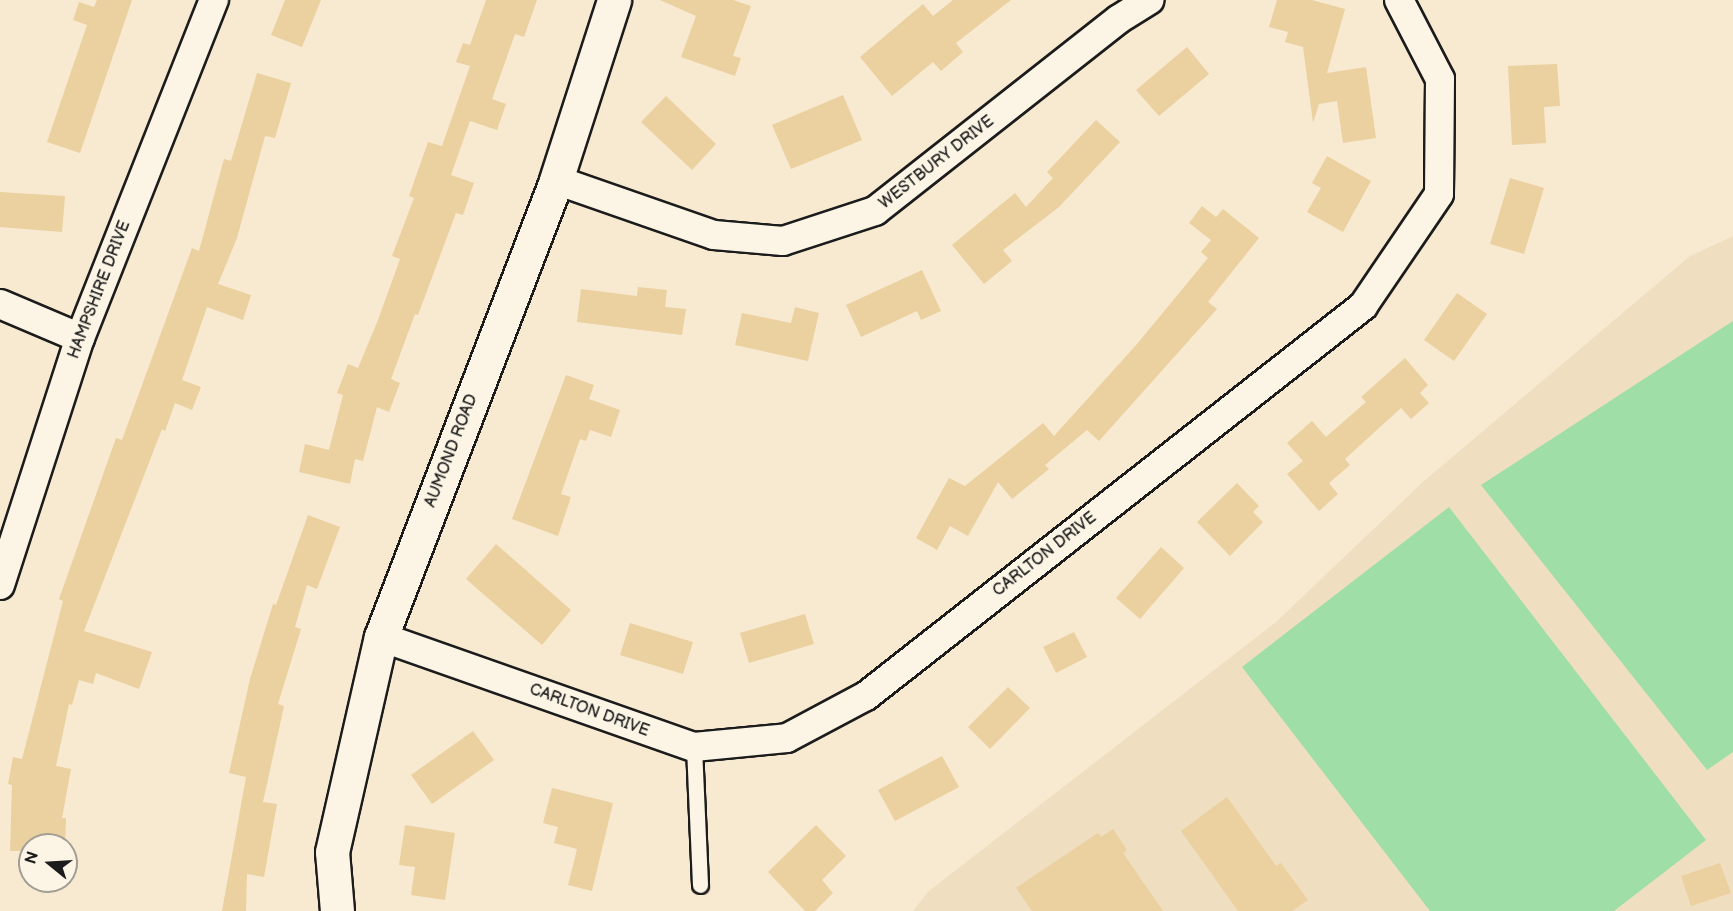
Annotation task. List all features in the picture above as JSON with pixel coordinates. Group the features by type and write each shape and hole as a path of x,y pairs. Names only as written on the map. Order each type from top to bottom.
{"street":[{"name":"HAMPSHIRE DRIVE","path":"0,585 80,339 214,0"},
{"name":"AUMOND ROAD","path":"337,911 332,852 381,637 556,180 614,0"},
{"name":"WESTBURY DRIVE","path":"556,180 714,235 783,241 876,211 1119,19 1149,0"},
{"name":"CARLTON DRIVE","path":"381,637 694,747 787,738 866,696 1363,306 1439,194 1440,79 1399,0"},
{"path":"0,304 80,339"}],"lane":[{"path":"694,747 700,885"}],"shaded area":[{"path":"1733,236 1733,911 913,911 929,891 1275,623 1424,481 1690,256"}],"green space":[{"path":"1733,321 1733,752 1707,770 1481,485"},
{"path":"1449,507 1706,840 1614,911 1430,911 1242,667"}],"building":[{"path":"97,0 132,0 80,153 47,142 87,25 73,20 79,2 94,7"},
{"path":"285,0 321,0 302,47 271,35"},
{"path":"486,0 537,0 524,37 515,34 492,99 506,104 497,130 470,121 451,175 474,183 463,215 456,213 418,315 415,314 391,379 400,383 389,412 377,407 363,461 355,459 350,484 299,472 305,444 329,450 343,395 337,393 348,364 358,368 378,320 400,259 392,256 414,198 409,196 428,142 442,146 470,66 456,62 463,43 470,45"},
{"path":"660,0 733,0 751,6 733,56 741,58 735,76 681,57 696,16"},
{"path":"953,0 1011,0 956,43 963,52 941,71 933,62 892,96 860,57 923,4 933,16"},
{"path":"1277,0 1312,0 1345,9 1327,73 1366,67 1376,138 1343,143 1337,101 1319,104 1313,123 1303,47 1285,42 1288,32 1269,27"},
{"path":"1187,47 1209,74 1159,116 1136,90"},
{"path":"1557,64 1560,106 1544,107 1546,143 1512,145 1508,66"},
{"path":"257,73 291,83 275,138 265,136 237,238 218,284 251,295 243,320 207,307 182,380 201,387 192,410 175,403 165,431 162,429 84,631 152,652 139,689 96,673 93,684 79,680 72,705 69,704 56,766 71,769 62,818 66,818 65,833 18,833 18,851 10,851 12,785 8,784 13,757 22,759 63,601 59,599 116,438 122,440 192,248 199,251 224,159 231,161"},
{"path":"843,95 862,140 791,169 772,125"},
{"path":"666,96 716,144 692,170 641,122"},
{"path":"1096,120 1120,142 1059,207 1003,250 1012,261 984,284 952,245 1015,193 1026,207 1053,178 1047,172"},
{"path":"1327,156 1371,181 1343,232 1307,212 1321,188 1312,183"},
{"path":"1510,178 1544,188 1524,254 1490,244"},
{"path":"0,192 65,196 62,232 0,227"},
{"path":"1202,206 1216,217 1223,209 1259,238 1208,302 1217,309 1099,441 1087,430 1045,465 1049,469 1012,499 998,482 968,536 950,526 937,550 916,538 949,478 965,486 1043,423 1054,436 1137,344 1208,258 1201,252 1211,240 1189,223"},
{"path":"922,270 941,311 921,320 917,311 861,337 846,305"},
{"path":"638,287 667,290 665,307 686,309 682,335 577,322 581,289 637,296"},
{"path":"1457,293 1487,314 1454,361 1424,340"},
{"path":"795,307 819,313 808,361 735,345 742,313 791,323"},
{"path":"1405,358 1428,385 1420,393 1429,403 1411,419 1401,408 1345,459 1350,465 1329,483 1338,494 1319,511 1287,474 1303,461 1287,443 1312,421 1326,437 1366,402 1361,397"},
{"path":"566,375 594,385 589,399 620,410 611,437 590,430 586,441 580,439 561,494 571,497 558,536 512,519"},
{"path":"1237,483 1259,506 1253,512 1263,522 1230,556 1197,522"},
{"path":"308,515 340,527 317,589 307,585 295,627 301,629 278,704 284,706 263,802 277,804 264,877 247,874 246,911 222,911 246,777 229,773 250,679 273,604 276,605"},
{"path":"496,544 571,610 542,645 466,579"},
{"path":"1161,547 1184,568 1140,619 1116,598"},
{"path":"805,614 814,644 749,663 740,633"},
{"path":"630,623 693,642 683,674 620,655"},
{"path":"1074,632 1087,657 1056,673 1043,647"},
{"path":"1008,687 1030,708 990,749 968,727"},
{"path":"473,731 494,760 432,804 411,775"},
{"path":"942,756 959,787 895,821 878,790"},
{"path":"552,788 613,803 592,891 568,885 577,849 554,843 558,827 543,823"},
{"path":"1227,797 1276,866 1281,863 1308,900 1292,911 1238,911 1181,831"},
{"path":"405,825 455,833 445,900 411,895 415,867 399,865"},
{"path":"816,825 846,856 822,880 833,893 815,911 805,911 768,872"},
{"path":"1113,829 1127,850 1123,853 1163,911 1032,911 1016,888 1098,833 1101,837"},
{"path":"1720,863 1731,893 1691,906 1681,876"}]}
